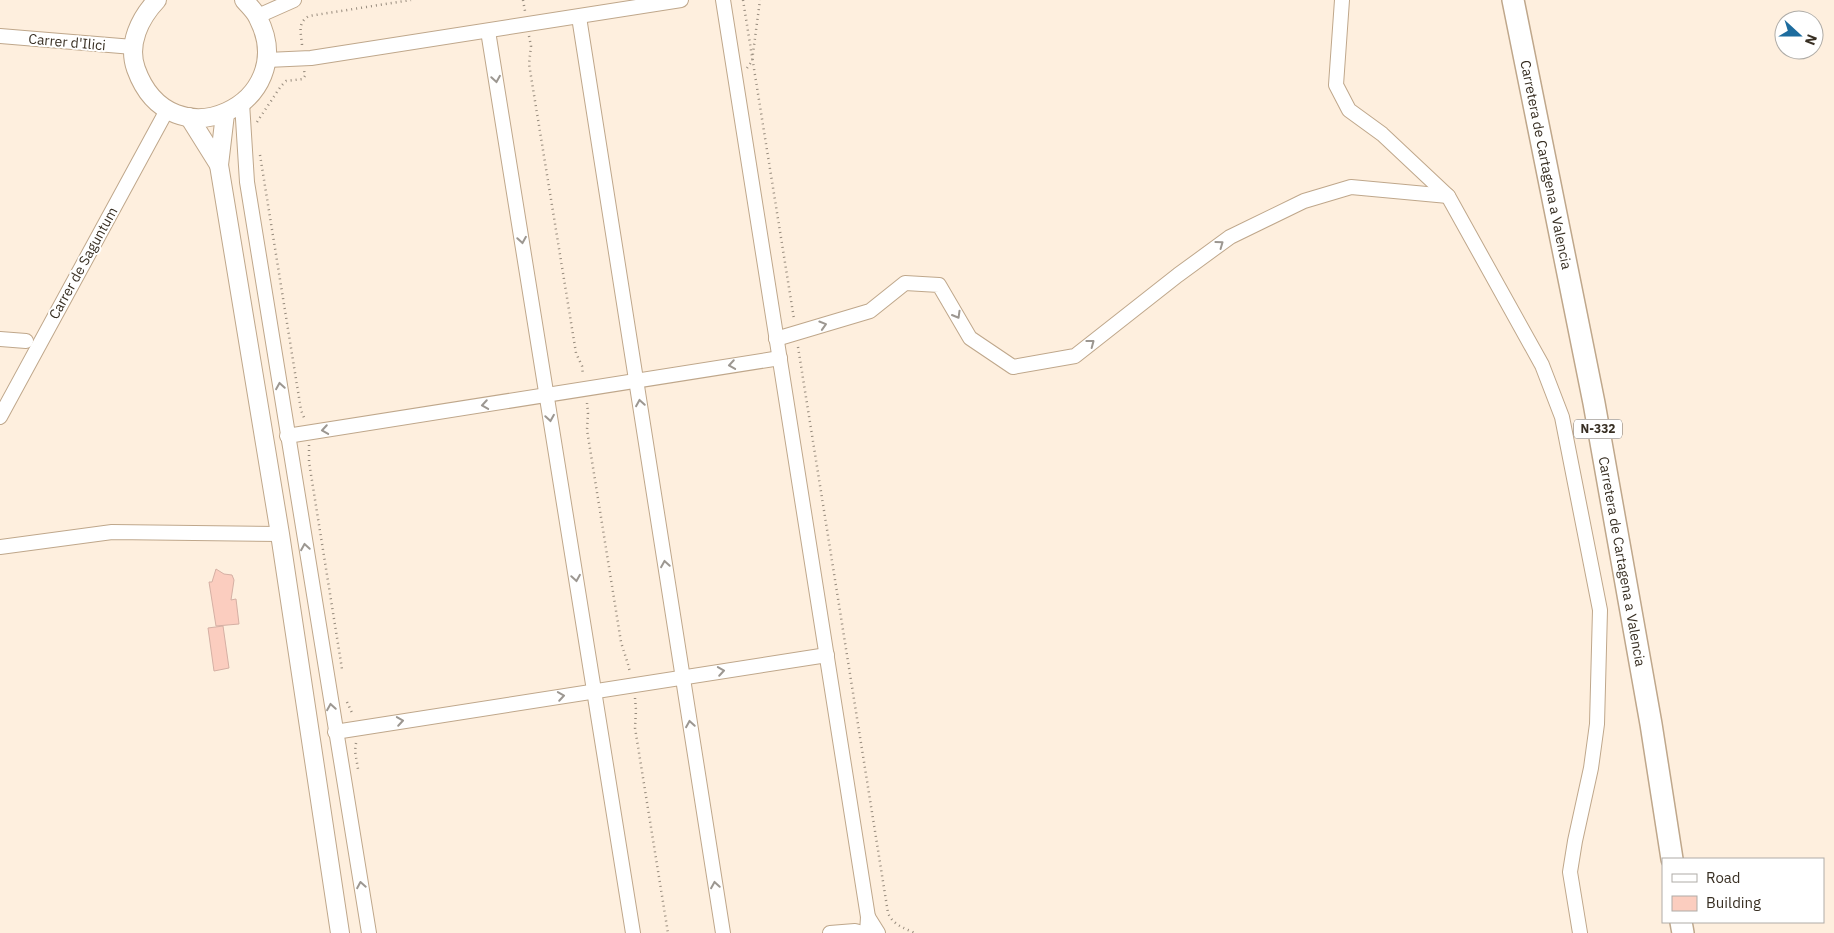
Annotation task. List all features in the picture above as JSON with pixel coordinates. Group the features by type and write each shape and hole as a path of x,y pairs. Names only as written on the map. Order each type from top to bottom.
{"highway":[{"name":"Carretera de Cartagena a Valencia","path":"1513,0 1594,403 1651,724 1672,858"}],"main road":[{"path":"157,0 144,14 136,30 133,48 135,66 141,84 167,110 189,117 207,118 225,114 242,103 260,83 267,60 266,37 258,16 244,0"},
{"path":"225,114 219,165 280,534 340,933"},
{"path":"189,117 219,165"}],"street":[{"path":"258,16 294,0"},
{"path":"267,60 303,60 681,0"},
{"path":"724,0 868,917 867,933"},
{"path":"1342,0 1336,85 1349,110 1382,134 1448,196 1542,365 1562,418 1600,610 1597,724 1592,768 1574,841 1570,872 1580,933"},
{"path":"579,17 723,933"},
{"path":"488,31 633,933"},
{"name":"Carrer d'Ilici","path":"0,36 133,48"},
{"path":"242,103 247,182 369,933"},
{"name":"Carrer de Saguntum","path":"0,417 167,110"},
{"path":"776,338 870,311 905,283 940,285 970,338 1013,368 1075,356 1178,275 1230,237 1304,201 1350,187 1448,196"},
{"path":"0,339 26,341"},
{"path":"288,436 780,358"},
{"path":"0,547 112,532 280,534"},
{"path":"335,732 827,654"},
{"path":"868,917 878,933"},
{"path":"830,933 854,931 863,933"}],"path":[{"path":"523,0 531,46 529,64 576,353 582,366 588,413 588,430 621,642 628,661 636,710 635,728 668,933"},
{"path":"743,0 888,913 892,921 897,925 915,933"},
{"path":"735,72 749,67 752,61 760,0"}],"building":[{"path":"216,569 224,574 232,575 234,580 231,600 236,599 239,624 216,626 209,582 212,582"},
{"path":"223,626 229,668 214,671 208,628"}]}
